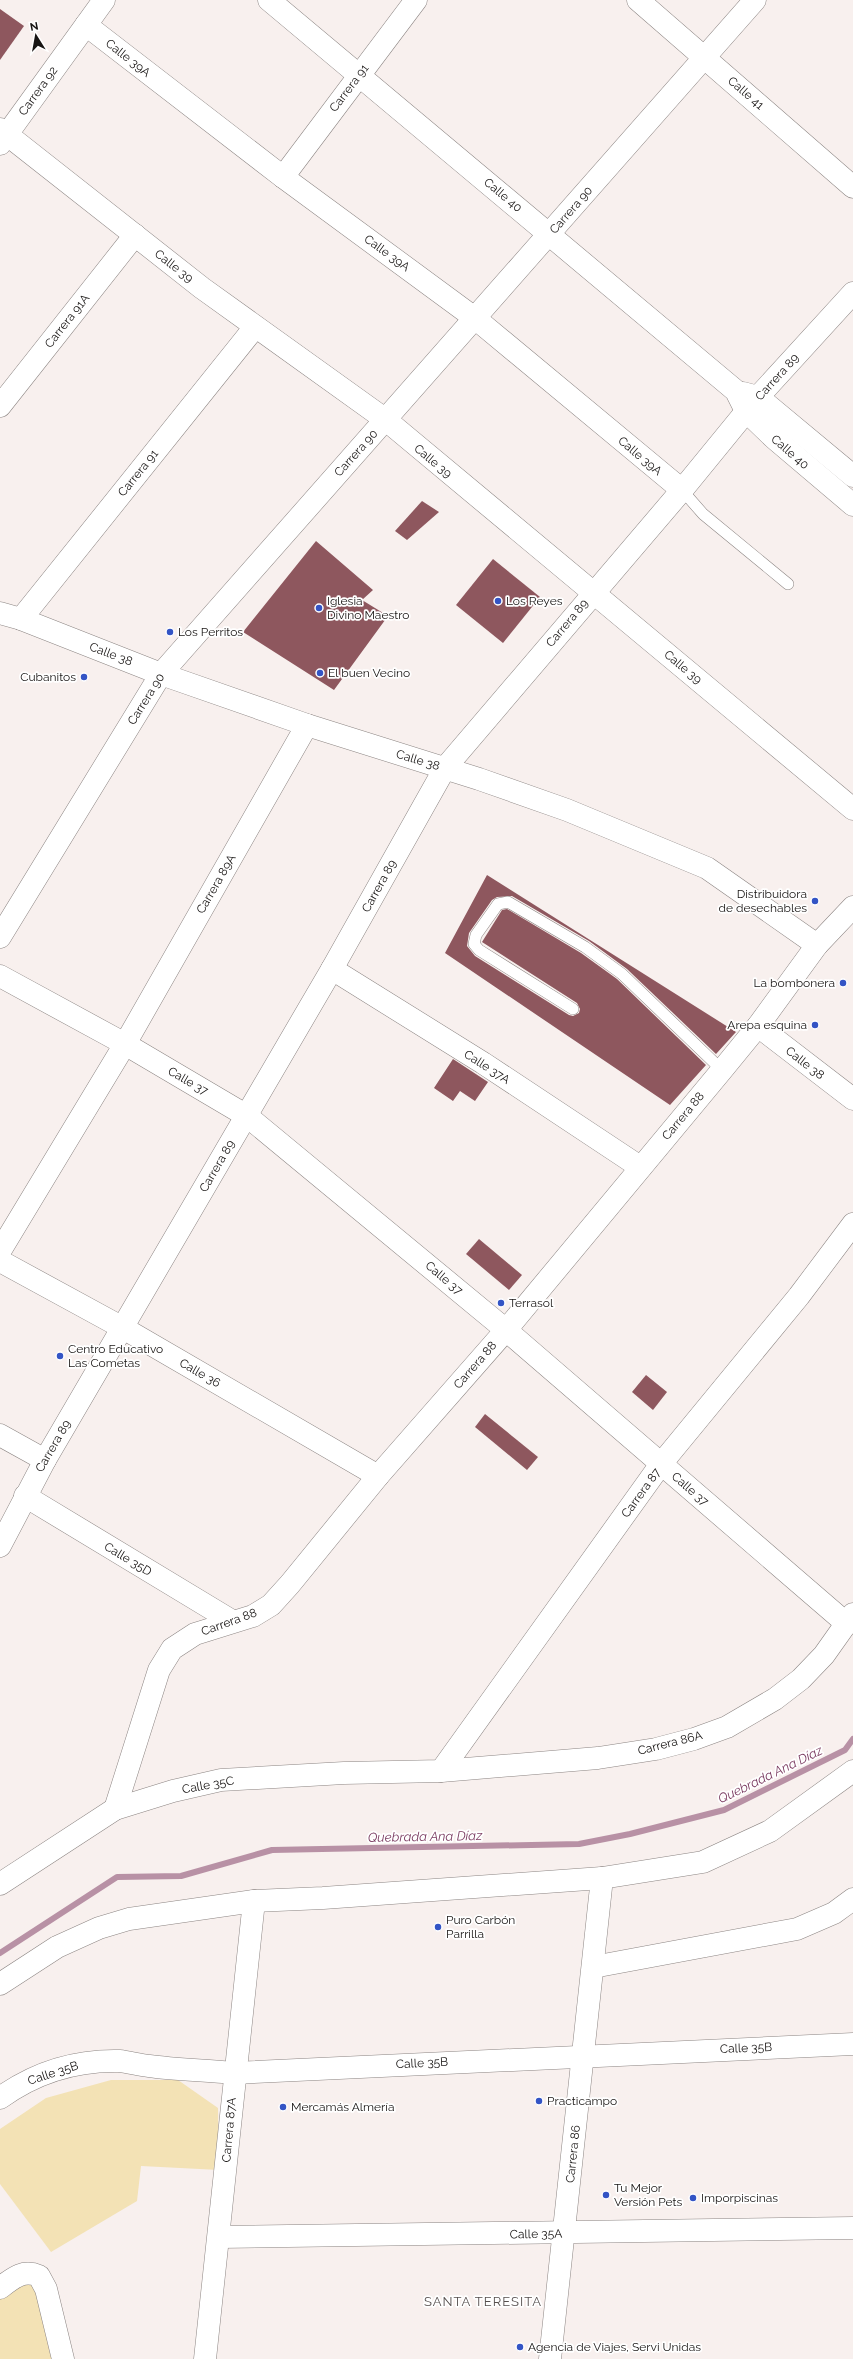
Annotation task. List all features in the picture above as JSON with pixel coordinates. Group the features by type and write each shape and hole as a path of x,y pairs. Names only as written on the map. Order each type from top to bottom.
{"street":[{"name":"Carrera 92","path":"2,136 104,0"},
{"name":"Calle 40","path":"269,0 736,391 853,476"},
{"name":"Carrera 91","path":"283,177 416,0"},
{"name":"Calle 41","path":"638,0 705,56 853,187"},
{"name":"Carrera 90","path":"0,937 161,674 476,319 755,0"},
{"name":"Calle 39A","path":"86,25 283,177 476,319 682,490"},
{"name":"Calle 39","path":"2,136 255,327 386,420 853,808"},
{"name":"Carrera 91A","path":"0,406 135,235"},
{"name":"Carrera 89","path":"0,1546 44,1460 247,1116 445,768 593,592 682,490 752,404 853,293"},
{"name":"Carrera 91","path":"7,619 255,327"},
{"name":"Calle 40","path":"752,404 774,438 853,505"},
{"name":"Calle 38","path":"7,619 307,725 445,768 567,810 707,868 817,945"},
{"name":"Carrera 89A","path":"0,1251 125,1044 307,725"},
{"name":"Carrera 88","path":"115,1809 159,1670 172,1649 195,1634 253,1616 271,1605 290,1584 378,1476 506,1330 758,1026 817,945 853,907"},
{"name":"Calle 37A","path":"332,969 483,1063 640,1167"},
{"name":"Calle 37","path":"0,976 125,1044 247,1116 506,1330 661,1464 851,1623"},
{"name":"Calle 38","path":"758,1026 853,1099"},
{"name":"Carrera 87","path":"441,1771 661,1464 799,1296 853,1224"},
{"name":"Calle 36","path":"0,1261 122,1328 378,1476"},
{"path":"0,1435 44,1460"},
{"name":"Calle 35D","path":"25,1496 232,1622"},
{"name":"Carrera 86A","path":"441,1771 598,1758 656,1749 694,1739 727,1727 775,1699 800,1680 824,1655 851,1623"},
{"name":"Calle 35C","path":"0,1884 115,1809 173,1791 221,1780 344,1773 441,1771"},
{"path":"0,1984 57,1946 100,1928 130,1919 254,1901 431,1891 602,1878 702,1862 770,1831 853,1771"},
{"name":"Carrera 86","path":"550,2359 602,1878"},
{"path":"593,1967 797,1929 834,1913 853,1899"},
{"name":"Carrera 87A","path":"205,2359 219,2237 234,2073 254,1901"},
{"name":"Calle 35B","path":"0,2098 19,2084 74,2064 121,2062 149,2066 234,2073 583,2055 853,2044"},
{"name":"Calle 35A","path":"219,2237 853,2228"},
{"path":"0,2288 22,2273 30,2272 39,2276 42,2280 63,2359"}],"lane":[{"path":"682,490 703,514 788,584"},
{"path":"573,1009 479,950 474,944 476,935 498,904 508,902 586,947 622,974 722,1070"}],"shaded area":[{"path":"111,2080 178,2080 218,2108 219,2170 141,2166 137,2201 51,2252 0,2184 0,2129 46,2098"},
{"path":"24,2279 34,2283 53,2359 0,2359 0,2298"}],"building":[{"path":"0,9 24,26 0,60"},
{"path":"422,501 439,512 407,540 395,531"},
{"name":"Iglesia Divino Maestro","path":"316,541 373,590 362,600 388,616 334,690 243,632"},
{"name":"Los Reyes","path":"493,559 540,597 503,643 456,605"},
{"path":"487,875 736,1032 716,1054 627,969 589,941 512,896 497,897 492,900 469,933 467,946 475,956 569,1015 573,1016 579,1013 580,1009 577,1003 482,942 502,910 507,909 581,953 617,979 706,1065 670,1105 445,953"},
{"path":"453,1059 488,1082 475,1101 460,1091 453,1101 434,1088"},
{"path":"479,1239 522,1275 509,1290 466,1254"},
{"path":"646,1375 667,1392 653,1410 632,1392"},
{"path":"485,1414 538,1457 527,1470 475,1427"}],"waterway":[{"name":"Quebrada Ana Díaz","path":"0,1953 117,1877 181,1876 272,1850 579,1844 630,1834 724,1810 845,1750 853,1739"}],"place":[{"name":"Los Reyes","path":"498,601"},
{"name":"Iglesia Divino Maestro","path":"319,608"},
{"name":"Los Perritos","path":"170,632"},
{"name":"El buen Vecino","path":"320,673"},
{"name":"Cubanitos","path":"84,677"},
{"name":"Distribuidora de desechables","path":"815,901"},
{"name":"La bombonera","path":"843,983"},
{"name":"Arepa esquina","path":"815,1025"},
{"name":"Terrasol","path":"501,1303"},
{"name":"Centro Educativo Las Cometas","path":"60,1356"},
{"name":"Puro Carbón Parrilla","path":"438,1927"},
{"name":"Practicampo","path":"539,2101"},
{"name":"Mercamás Almería","path":"283,2107"},
{"name":"Tu Mejor Versión Pets","path":"606,2195"},
{"name":"Imporpiscinas","path":"693,2198"},
{"name":"Agencia de Viajes, Servi Unidas","path":"520,2347"}],"district":[{"name":"SANTA TERESITA","path":"483,2301"}]}
